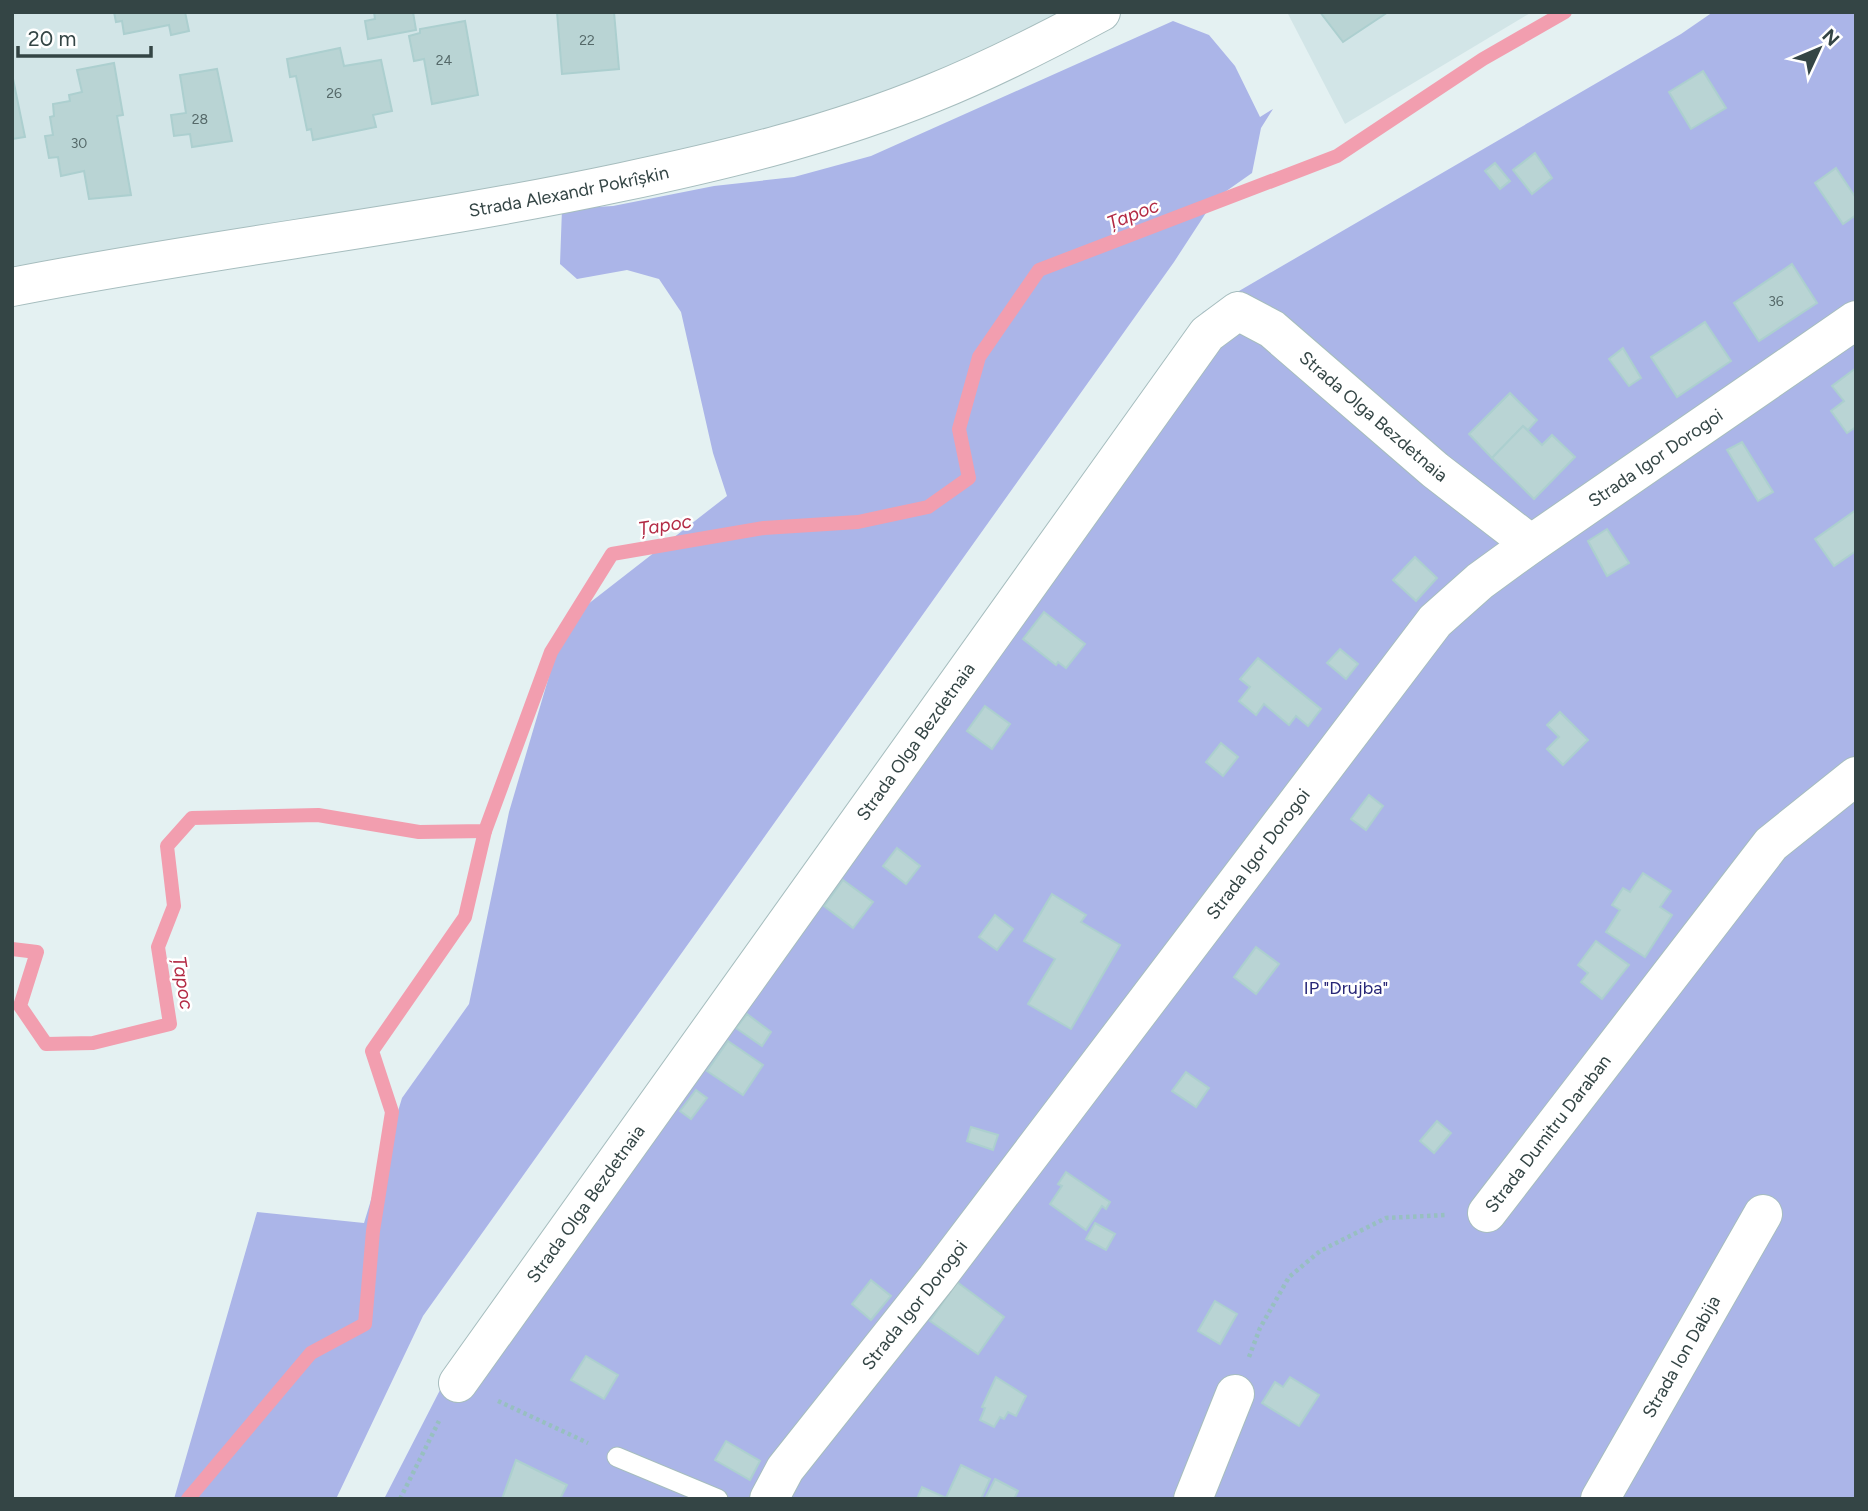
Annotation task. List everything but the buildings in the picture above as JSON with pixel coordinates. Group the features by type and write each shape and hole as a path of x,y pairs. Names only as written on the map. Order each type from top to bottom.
{"street":[{"name":"Strada Alexandr Pokrîșkin","path":"12,286 148,261 490,210 719,162 820,133 933,93 1101,12"},
{"name":"Strada Olga Bezdetnaia","path":"458,1383 1207,334 1238,311 1272,329 1435,470 1531,544"},
{"name":"Strada Igor Dorogoi","path":"769,1499 785,1469 936,1279 1435,621 1480,581 1531,544 1856,320"},
{"name":"Strada Dumitru Daraban","path":"1487,1213 1772,844 1856,776"},
{"name":"Strada Ion Dabija","path":"1600,1499 1763,1214"},
{"path":"1193,1499 1235,1394"}],"lane":[{"path":"617,1457 718,1499"}],"path":[{"name":"Strada Dumitru Daraban","path":"1235,1394 1261,1328 1289,1277 1320,1251 1386,1218 1487,1213"},
{"path":"400,1499 458,1383 617,1457"}],"shaded area":[{"path":"12,12 1090,12 933,93 12,303"},
{"path":"1287,12 1532,12 1345,124"}],"green space":[{"name":"IP \"Drujba\"","path":"1713,12 1856,12 1856,1499 384,1499 457,1357 1203,312 1681,34"},
{"path":"1173,21 1209,35 1235,66 1260,117 1273,109 1261,128 1252,173 1215,199 1174,262 423,1316 336,1499 174,1499 257,1212 364,1223 402,1098 469,1004 509,812 565,622 727,496 713,453 681,312 659,279 627,270 577,279 560,264 562,209 613,206 714,186 794,177 871,156"}],"waterway":[{"name":"Țapoc","path":"12,949 37,952 20,1006 46,1044 93,1043 170,1024 158,947 174,906 167,846 192,818 318,815 419,832 485,831 551,652 612,554 764,528 858,522 928,507 969,478 959,429 979,357 1039,270 1337,156 1483,59 1565,12"},
{"path":"188,1499 311,1353 365,1324 373,1231 392,1112 372,1051 465,917 485,831"}]}
